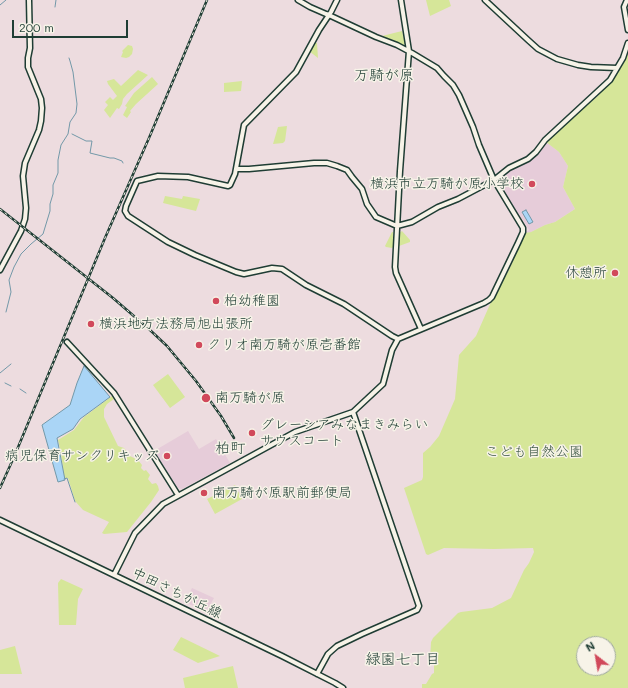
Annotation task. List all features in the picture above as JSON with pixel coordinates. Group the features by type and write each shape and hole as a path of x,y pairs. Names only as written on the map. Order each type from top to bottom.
{"street":[{"path":"0,270 21,231 25,220 26,208 23,176 25,163 39,130 41,120 41,99 28,67 30,48 29,0"},
{"path":"114,575 135,533 160,506 295,432 353,412 383,384 392,350 398,339 484,303 492,297 522,232 523,228 494,180 456,89 437,68 409,51 310,8 298,0"},
{"path":"337,0 296,72 244,125 234,179 230,185 228,186 188,177 158,176 137,181 125,211 128,216 168,242 236,272 244,274 272,268 282,269 306,285 344,304 398,339"},
{"path":"401,0 409,51 395,270 421,330"},
{"path":"485,0 528,40 538,48 557,59 584,66 617,68"},
{"path":"627,0 624,7 628,30"},
{"path":"236,169 314,164 337,166 347,170 362,189 367,204 376,217 397,226 412,222 438,207 494,180 509,168 528,159 536,152 545,140 610,80 623,58 628,43"},
{"path":"67,342 114,393 178,495"},
{"path":"317,674 328,654 337,646 417,610 419,606 353,412"},
{"name":"中田さちが丘線","path":"0,520 343,688"}],"shaded area":[{"name":"横浜市立万騎が原小学校","path":"546,142 559,152 568,166 563,187 575,209 555,222 525,233 529,230 499,181 511,169 529,160 538,153"},
{"path":"188,431 199,449 216,439 230,463 182,489 178,488 154,451"},
{"path":"192,588 214,598 206,612 185,602"}],"green space":[{"path":"426,0 449,0 451,6 430,16"},
{"path":"402,31 405,44 403,45 382,36"},
{"path":"314,42 317,43 318,58 309,51"},
{"path":"128,45 132,46 132,54 126,58 121,57 122,51"},
{"name":"こども自然公園","path":"628,54 628,688 422,688 422,684 426,684 434,673 434,662 430,660 431,642 433,638 458,613 492,608 511,598 534,552 533,548 444,548 428,555 426,554 404,488 422,480 423,453 439,436 455,399 459,355 476,336 491,302 509,270 525,233 555,222 575,209 563,187 568,166 559,152 546,142 563,125 597,97 619,71"},
{"path":"138,70 148,75 127,94 119,109 117,108 110,118 104,110 108,105 105,102 110,97 113,100 117,96 107,81 114,79 121,86"},
{"path":"152,77 158,84 136,104 130,111 131,112 127,118 123,115 127,107 125,106 134,93"},
{"path":"242,81 241,91 224,92 224,83"},
{"path":"287,126 285,141 283,143 273,144 278,127"},
{"path":"165,196 182,199 183,196 200,199 196,211 163,203"},
{"path":"402,231 410,242 398,246 399,233"},
{"path":"392,232 393,247 386,247 385,246"},
{"path":"168,374 185,397 170,408 153,385"},
{"path":"112,396 114,399 107,404 104,409 104,417 118,446 124,448 130,456 138,460 142,465 141,468 144,471 146,470 150,475 148,479 152,484 156,483 159,490 127,532 104,534 102,533 109,522 83,510 75,501 68,478 64,478 58,440 74,430 84,417"},
{"path":"235,485 242,499 215,514 207,499"},
{"path":"61,579 83,589 78,599 76,625 59,625 58,583"},
{"path":"181,637 220,656 198,663 173,650"},
{"path":"15,646 22,674 0,674 0,650"},
{"path":"233,666 238,688 185,688 183,678"}],"water":[{"path":"526,210 533,222 529,224 522,212"},
{"path":"84,366 110,397 80,419 73,429 57,438 65,480 58,482 42,425 70,405"}],"waterway":[{"path":"0,5 6,0"},
{"path":"55,7 56,0"},
{"path":"6,312 11,292 9,280 14,267 21,254 43,234 50,211 53,185 58,173 58,160 61,145 68,134 70,122 76,113 77,104 73,72 69,58"},
{"path":"72,134 86,141 92,141 90,153 114,158 122,161 123,163"},
{"path":"0,373 11,364"},
{"path":"5,383 11,386"},
{"path":"20,389 26,393"},
{"path":"64,479 67,478 75,502"}],"railway":[{"path":"0,488 207,0"},
{"path":"0,209 113,298 167,346 196,381 221,416 234,438"}],"place":[{"name":"横浜市立万騎が原小学校","path":"532,184"},
{"name":"休憩所","path":"615,273"},
{"name":"柏幼稚園","path":"216,301"},
{"name":"横浜地方法務局旭出張所","path":"91,324"},
{"name":"クリオ南万騎が原壱番館","path":"199,345"},
{"name":"南万騎が原","path":"206,398"},
{"name":"グレーシアみなまきみらい サウスコート","path":"252,433"},
{"name":"病児保育サンクリキッズ","path":"167,456"},
{"name":"南万騎が原駅前郵便局","path":"204,493"}],"district":[{"name":"万騎が原","path":"384,75"},
{"name":"柏町","path":"230,448"},
{"name":"緑園七丁目","path":"403,659"}]}
